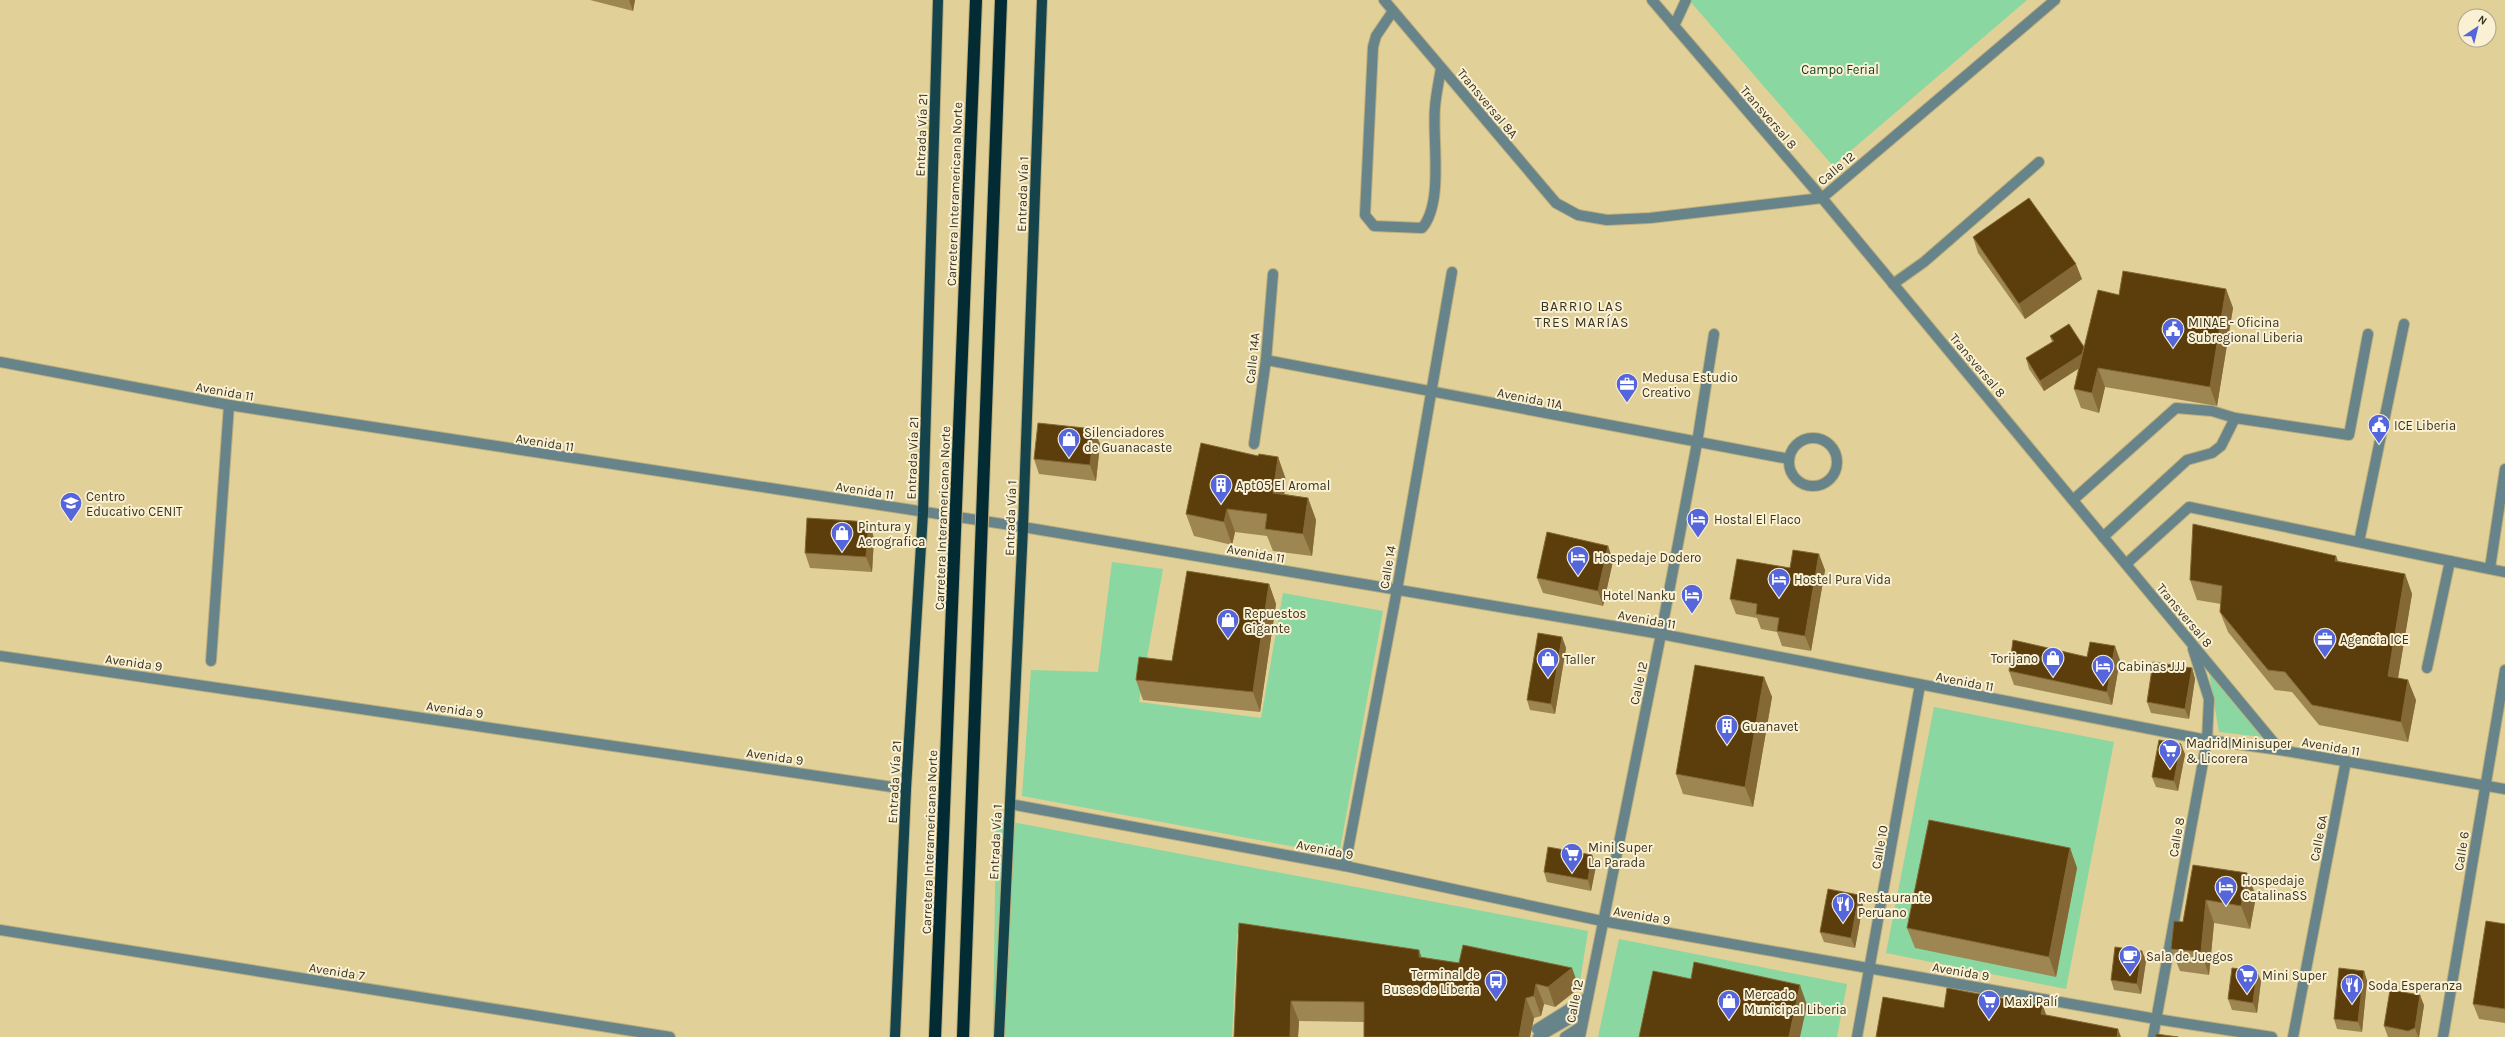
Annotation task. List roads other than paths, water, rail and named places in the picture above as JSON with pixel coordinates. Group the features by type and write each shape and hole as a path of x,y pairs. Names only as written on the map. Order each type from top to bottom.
{"highway":[{"name":"Carretera Interamericana Norte","path":"935,1037 976,0"},
{"path":"963,1037 1001,0"}],"main road":[{"name":"Entrada Vía 21","path":"895,1037 906,789 923,512 938,0"},
{"name":"Entrada Vía 1","path":"999,1037 1023,527 1042,0"}],"street":[{"name":"Transversal 8A","path":"1384,0 1556,203 1578,215"},
{"name":"Transversal 8","path":"1652,0 1822,198 2280,750"},
{"path":"1674,26 1686,0"},
{"name":"Calle 12","path":"1578,215 1608,220 1650,218 1822,198 2055,0"},
{"path":"1393,10 1376,36 1374,47 1365,215 1374,226 1422,228 1429,220 1434,195 1435,108 1441,68"},
{"path":"1893,284 1924,262 2039,162"},
{"name":"Calle 14","path":"1345,866 1397,590 1452,272"},
{"name":"Calle 14A","path":"1254,444 1266,360 1273,274"},
{"path":"2359,542 2404,324"},
{"name":"Calle 12","path":"1580,1037 1602,920 1661,634 1697,443 1714,334"},
{"path":"2072,500 2176,408 2212,411 2235,418 2349,435 2368,334"},
{"name":"Avenida 11A","path":"1266,360 1430,393 1789,459"},
{"name":"Avenida 11","path":"0,362 229,405 1023,527 1661,634 1920,686 2207,740 2280,750 2505,789"},
{"path":"211,662 229,405"},
{"path":"2103,537 2186,460 2212,453 2221,446 2235,418"},
{"path":"1818,437 1832,445 1836,452 1837,468 1828,481 1813,486 1805,484 1792,475 1789,459 1795,444 1806,438 1818,437"},
{"path":"2490,568 2505,469"},
{"path":"2126,564 2189,507 2505,572"},
{"path":"2428,668 2450,561"},
{"name":"Calle 8","path":"2152,1037 2207,740 2209,699 2190,642"},
{"name":"Avenida 9","path":"0,656 906,789"},
{"name":"Calle 6","path":"2443,1037 2505,670"},
{"name":"Calle 10","path":"1857,1037 1871,969 1920,686"},
{"name":"Calle 6A","path":"2293,1037 2346,761"},
{"name":"Avenida 9","path":"1010,804 1345,866 1602,920 2156,1019 2272,1037"},
{"name":"Avenida 7","path":"0,930 670,1037"},
{"path":"1537,1033 1588,997"},
{"path":"1537,1033 1585,1013"},
{"path":"1551,1037 1585,1013"},
{"path":"1565,1037 1582,1026"}],"place":[{"name":"MINAE - Oficina Subregional Liberia","path":"2173,348"},
{"name":"Medusa Estudio Creativo","path":"1627,404"},
{"name":"ICE Liberia","path":"2379,444"},
{"name":"Silenciadores de Guanacaste","path":"1069,458"},
{"name":"Apt05 El Aromal","path":"1221,504"},
{"name":"Centro Educativo CENIT","path":"71,522"},
{"name":"Hostal El Flaco","path":"1698,538"},
{"name":"Pintura y Aerografica","path":"842,552"},
{"name":"Hospedaje Dodero","path":"1578,576"},
{"name":"Hostel Pura Vida","path":"1779,598"},
{"name":"Hotel Nanku","path":"1692,614"},
{"name":"Repuestos Gigante","path":"1228,640"},
{"name":"Agencia ICE","path":"2325,658"},
{"name":"Taller","path":"1548,678"},
{"name":"Torijano","path":"2053,678"},
{"name":"Cabinas JJJ","path":"2103,686"},
{"name":"Guanavet","path":"1727,746"},
{"name":"Madrid Minisuper & Licorera","path":"2170,770"},
{"name":"Mini Super La Parada","path":"1572,874"},
{"name":"Hospedaje CatalinaSS","path":"2226,906"},
{"name":"Restaurante Peruano","path":"1843,924"},
{"name":"Sala de Juegos","path":"2130,976"},
{"name":"Mini Super","path":"2247,994"},
{"name":"Terminal de Buses de Liberia","path":"1496,1000"},
{"name":"Soda Esperanza","path":"2352,1004"},
{"name":"Mercado Municipal Liberia","path":"1729,1020"},
{"name":"Maxi Palí","path":"1989,1020"}],"district":[{"name":"BARRIO LAS TRES MARÍAS","path":"1582,314"}],"park label":[{"name":"Campo Ferial","path":"1840,69"}]}
